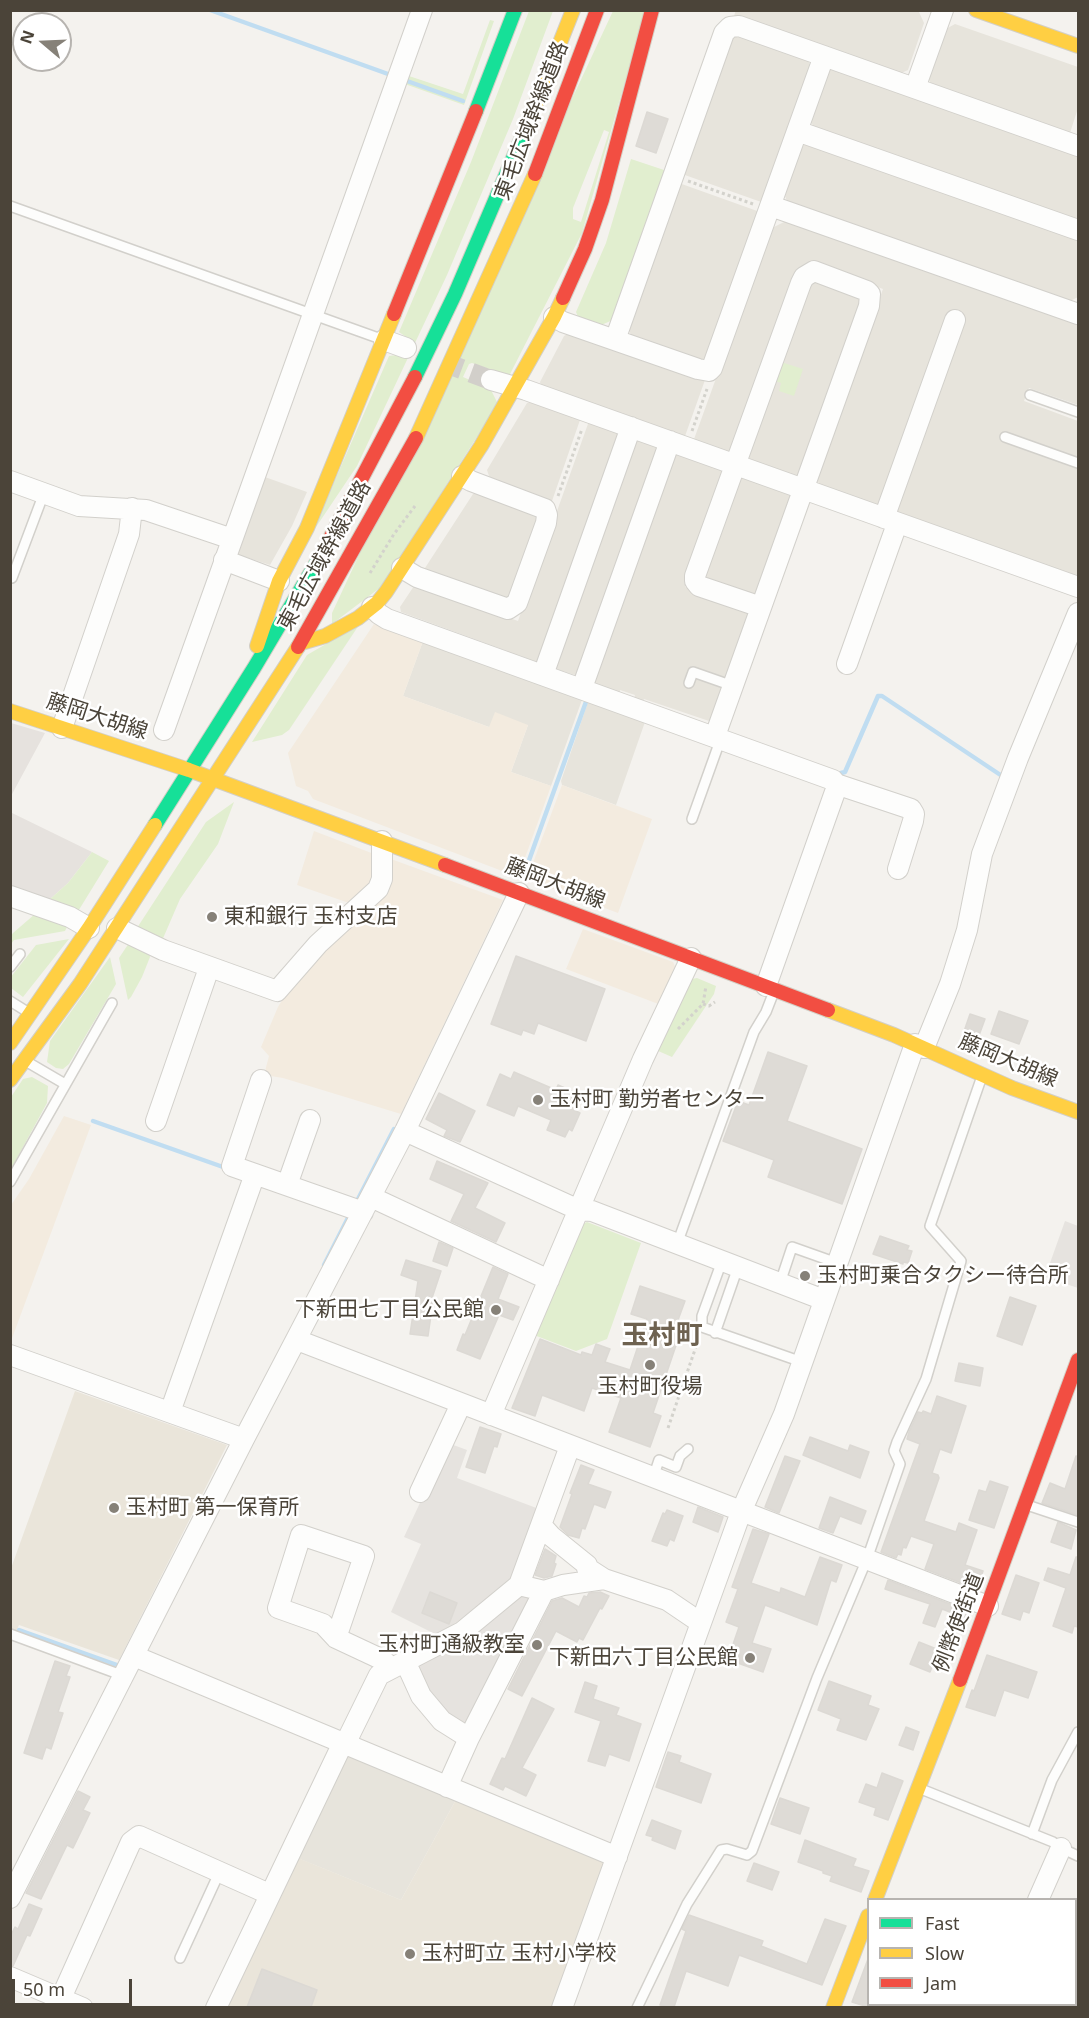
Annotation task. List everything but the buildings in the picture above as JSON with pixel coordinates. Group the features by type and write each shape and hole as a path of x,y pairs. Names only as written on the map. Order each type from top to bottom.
{"main road":[{"path":"254,668 259,640 279,581 307,528 478,107 515,10"},
{"name":"東毛広域幹線道路","path":"10,1043 88,928 254,668 330,539 401,405 483,230 573,10"},
{"name":"東毛広域幹線道路","path":"10,1080 80,984 301,643 424,423 538,167 597,10"},
{"path":"301,643 325,636 358,618 372,607 402,568 462,476 554,317 585,249 602,200 652,10"},
{"path":"976,10 1078,46"},
{"name":"藤岡大胡線","path":"10,711 189,770 519,893 920,1046 982,1075 1078,1112"},
{"name":"例幣使街道","path":"875,1898 988,1606 1078,1360"},
{"path":"833,2007 867,1919"}],"street":[{"path":"164,730 422,10"},
{"path":"915,88 943,10"},
{"path":"615,340 727,29 734,25 1078,146"},
{"path":"554,317 709,371 766,206 797,131 824,56"},
{"path":"797,131 1078,230"},
{"path":"766,206 1078,314"},
{"path":"718,737 733,686 869,306 870,294 861,288 814,271 804,277 694,581 699,586 761,607"},
{"path":"847,664 955,320"},
{"path":"384,340 406,348"},
{"path":"490,380 679,441 735,465 1078,587"},
{"path":"543,675 631,427"},
{"path":"582,688 679,441"},
{"path":"402,568 417,577 508,609 518,603 546,523 545,509 462,476"},
{"path":"10,481 88,507 146,510 232,539"},
{"path":"62,728 129,534 132,508"},
{"path":"224,560 279,581"},
{"path":"372,607 387,619 828,777 836,784 911,809 914,814 913,821 898,869"},
{"path":"562,2007 741,1512 784,1414 837,1263 920,1046 950,984 967,930 982,854 1018,758 1071,654 1078,613"},
{"path":"770,988 836,784"},
{"path":"117,928 143,942 209,968 277,991 318,944 378,889 382,879 382,842"},
{"path":"11,1897 244,1439 405,1131 519,893"},
{"path":"10,896 70,917 88,928"},
{"path":"491,1415 654,1034 691,958"},
{"path":"156,1121 209,968"},
{"path":"261,1080 232,1166 287,1185 367,1204 549,1280"},
{"path":"287,1185 310,1120"},
{"path":"405,1131 579,1210 592,1211 824,1300"},
{"path":"170,1412 255,1174"},
{"path":"297,1340 988,1606"},
{"path":"10,1355 244,1439"},
{"path":"420,1492 461,1404"},
{"path":"216,2007 339,1749 379,1675 462,1632 519,1585 570,1446"},
{"path":"541,1525 587,1565 587,1568 604,1579 667,1600 701,1623"},
{"path":"336,1638 364,1556 301,1535 278,1608 323,1624 336,1638 383,1660 398,1664 442,1721 469,1738"},
{"path":"519,1585 544,1591 563,1585 604,1579"},
{"path":"447,1787 469,1738 544,1591"},
{"path":"134,1656 617,1857"},
{"path":"61,1998 134,1838 144,1836 269,1894"},
{"path":"1039,1898 1070,1852"},
{"path":"10,1977 83,2007"}],"lane":[{"path":"10,206 384,340"},
{"path":"1030,395 1078,412"},
{"path":"1005,437 1078,463"},
{"path":"12,578 44,493"},
{"path":"689,683 693,672 733,686"},
{"path":"692,819 718,737"},
{"path":"10,967 20,954"},
{"path":"677,1244 754,1032 766,1012 770,988"},
{"path":"10,1001 30,1014"},
{"path":"10,1182 112,1003"},
{"path":"24,1061 64,1084"},
{"path":"637,2007 687,1904 721,1850 727,1849 747,1855 752,1851 818,1678 867,1559 900,1464 894,1451 926,1379 961,1262 930,1226 982,1075"},
{"path":"780,1283 792,1248 837,1263"},
{"path":"730,1264 702,1316 702,1328 802,1362"},
{"path":"715,1333 730,1264"},
{"path":"653,1478 659,1461 676,1467 680,1456 688,1449"},
{"path":"1024,1504 1078,1522"},
{"path":"10,1634 124,1676"},
{"path":"1032,1834 1052,1780 1078,1732"},
{"path":"919,1788 1053,1842 1070,1852"},
{"path":"180,1958 220,1871"}],"path":[{"path":"681,178 766,206"},
{"path":"679,441 710,382"},
{"path":"555,504 585,419"},
{"path":"654,1034 666,1040 703,1004 706,978"},
{"path":"703,1004 710,1006 715,1002"},
{"path":"668,1428 702,1328"}],"shaded area":[{"path":"736,10 915,10 919,12 924,23 908,70 897,75 734,16"},
{"path":"955,24 1078,67 1078,108 1069,136 933,87 927,76 944,30"},
{"path":"740,34 806,57 812,68 764,203 682,174 730,39"},
{"path":"836,67 1078,154 1078,223 815,129 809,119 826,73"},
{"path":"809,142 1078,238 1078,297 1068,302 788,203 783,192 799,148"},
{"path":"679,183 760,212 709,356 697,362 633,339 628,328"},
{"path":"786,221 1078,324 1078,405 1029,388 1024,401 1078,421 1078,458 1006,432 1002,441 1078,469 1078,579 898,518 881,505 874,509 821,487 815,476 883,289 812,262 800,267 735,448 724,454 693,442 770,229"},
{"path":"819,280 857,293 862,307 804,471 793,478 753,464 747,454 807,286"},
{"path":"571,332 705,380 684,439 542,389 540,382 564,336"},
{"path":"534,401 581,417 551,504 491,482 487,470 527,403"},
{"path":"589,421 617,430 621,443 542,664 518,655 505,654 507,651 401,612 400,607 414,586 418,585 518,621"},
{"path":"634,439 660,446 578,676 553,668"},
{"path":"672,451 726,471 685,587 746,608 751,617 712,722 644,699 642,705 633,702 635,695 620,690 619,697 593,688 592,673"},
{"path":"742,475 787,491 793,499 758,594 750,598 703,582 734,479"},
{"path":"262,476 307,492 292,526 270,565 236,554"},
{"path":"478,491 533,511 539,522 514,595 501,601 427,574 425,568 473,494"},
{"path":"374,624 423,641 403,696 489,727 495,712 528,725 511,772 551,786 518,877 313,799 308,791 296,786 288,753"},
{"path":"423,641 583,697 551,786 511,772 528,725 489,727 403,696"},
{"path":"589,699 646,719 616,805 562,785 561,781"},
{"path":"11,723 45,733 11,796"},
{"path":"562,785 652,819 618,913 527,879"},
{"path":"10,812 92,852 68,883 49,900 11,891"},
{"path":"314,831 374,854 377,874 371,887 352,904 297,885"},
{"path":"391,859 503,900 401,1114 283,1078 264,1075 269,1056 261,1047 278,1007 301,969"},
{"path":"583,929 673,962 676,969 661,1005 566,969"},
{"path":"64,1116 91,1125 11,1341 11,1205 29,1179"},
{"path":"1065,1221 1078,1226 1078,1288 1045,1277"},
{"name":"玉村町 第一保育所","path":"75,1391 227,1445 119,1660 19,1625 16,1632 11,1630 10,1571"},
{"path":"448,1443 467,1450 457,1478 539,1509 515,1576 453,1625 435,1634 391,1612 421,1544 404,1537"},
{"path":"527,1592 535,1596 467,1730 446,1717 412,1666 513,1598"},
{"path":"343,1752 458,1796 401,1900 295,1857"},
{"name":"玉村町立 玉村小学校","path":"458,1796 600,1854 607,1869 552,2007 221,2008 293,1856 401,1900"}],"green space":[{"path":"529,11 553,11 513,119 447,275 357,466 312,533 389,356 396,355 403,358 409,339 399,332 471,162"},
{"path":"613,11 645,11 582,233 508,378 472,363 469,364 463,377 486,387 488,384 498,404 381,587 332,624 332,613","holes":["604,130 609,132 581,222 573,219 573,208"]},
{"path":"490,20 494,21 464,105 402,83 406,75 463,94"},
{"path":"631,159 667,171 615,319 599,326 579,319 576,312 606,243"},
{"path":"781,362 803,369 794,396 779,391 781,383 775,381"},
{"path":"359,625 289,730 282,735 252,742 307,655"},
{"path":"234,802 218,844 180,899 161,943 135,931 206,822"},
{"path":"92,852 109,861 77,913 49,900 68,883"},
{"path":"35,914 69,923 65,931 14,940 11,944 13,933"},
{"path":"69,939 23,997 11,988 10,978 36,945"},
{"path":"129,943 149,951 150,957 142,977 128,1000 119,958"},
{"path":"110,957 116,984 69,1064 63,1069 56,1068 47,1062 50,1041"},
{"path":"697,978 716,986 714,994 672,1057 656,1050 692,979"},
{"path":"32,1077 48,1086 47,1103 11,1169 11,1097 23,1079"},
{"path":"587,1222 641,1243 607,1339 576,1351 534,1335 581,1225"}],"waterway":[{"path":"210,10 388,74"},
{"path":"407,81 463,101"},
{"path":"841,773 845,772 878,696 882,696 1002,776"},
{"path":"523,877 587,699"},
{"path":"93,1121 223,1167"},
{"path":"357,1201 394,1129"},
{"path":"324,1265 350,1214"},
{"path":"19,1630 117,1665"}],"tunnel":[{"path":"443,362 491,380"}],"traffic: fast":[{"path":"476,111 515,10"},
{"path":"415,377 455,294 529,121"},
{"path":"155,825 254,668 324,550"}],"traffic: slow":[{"path":"529,121 573,10"},
{"path":"976,10 1078,46"},
{"path":"416,438 535,174"},
{"path":"301,643 325,636 358,618 377,603 386,592 481,446 563,298"},
{"path":"257,646 279,581 307,528 394,314"},
{"path":"10,1080 80,984 298,647"},
{"path":"10,711 189,770 445,865"},
{"path":"10,1043 89,928 155,825"},
{"path":"828,1010 894,1035 1012,1088 1078,1112"},
{"path":"876,1898 960,1680"},
{"path":"833,2008 867,1919"}],"traffic: jam":[{"path":"535,174 597,10"},
{"path":"563,298 585,249 602,200 652,10"},
{"path":"394,314 476,111"},
{"path":"324,550 415,377"},
{"path":"298,647 416,438"},
{"path":"445,865 828,1010"},
{"path":"960,1680 1078,1360"}],"place":[{"name":"東和銀行 玉村支店","path":"212,917"},
{"name":"玉村町 勤労者センター","path":"538,1100"},
{"name":"玉村町乗合タクシー待合所","path":"805,1276"},
{"name":"下新田七丁目公民館","path":"496,1310"},
{"name":"玉村町役場","path":"650,1365"},
{"name":"玉村町 第一保育所","path":"114,1508"},
{"name":"玉村町通級教室","path":"537,1645"},
{"name":"下新田六丁目公民館","path":"750,1658"},
{"name":"玉村町立 玉村小学校","path":"410,1954"}],"district":[{"name":"玉村町","path":"662,1336"}]}
